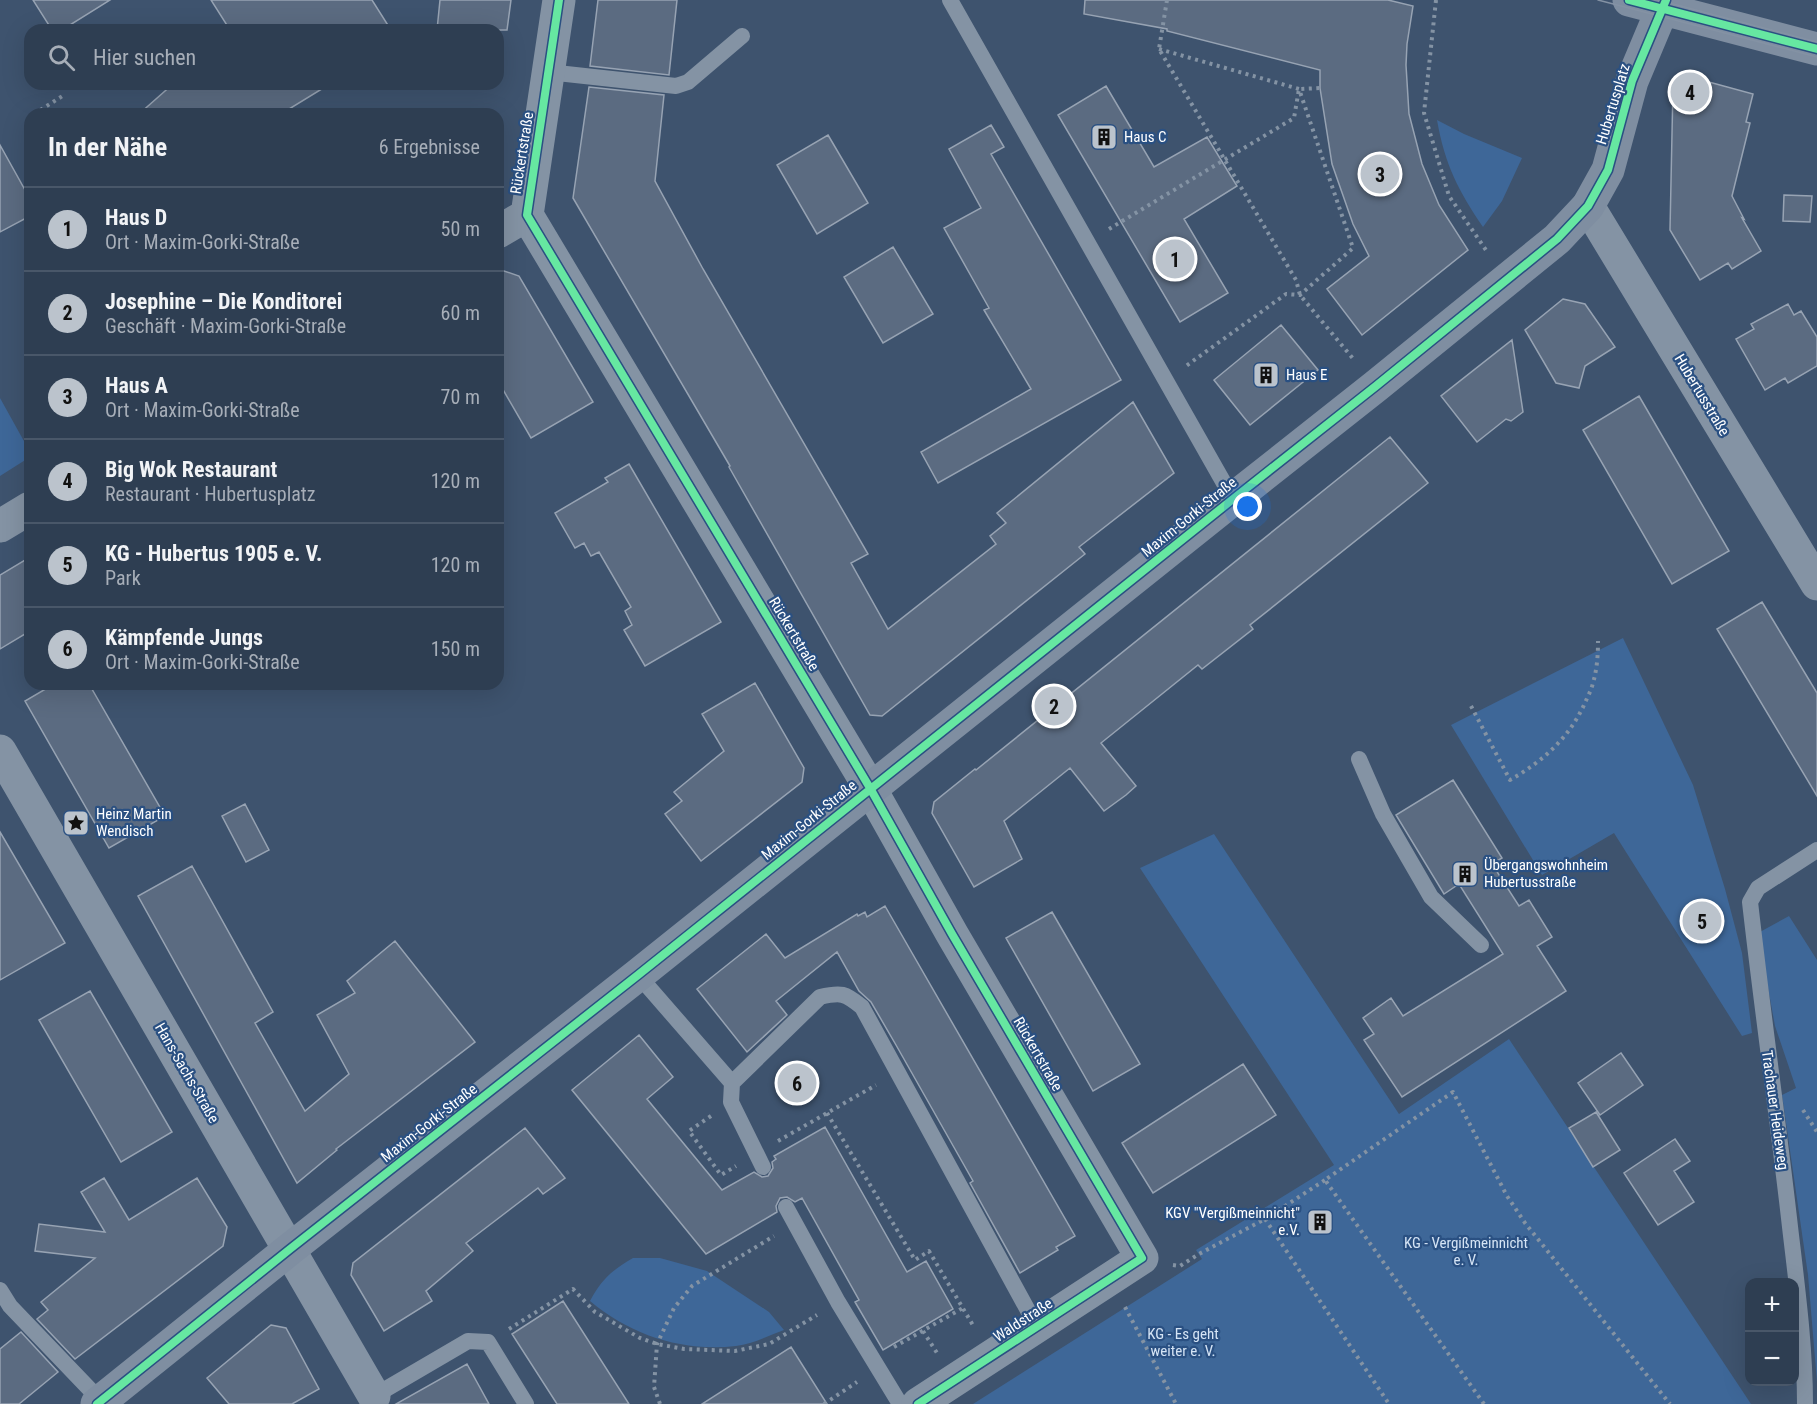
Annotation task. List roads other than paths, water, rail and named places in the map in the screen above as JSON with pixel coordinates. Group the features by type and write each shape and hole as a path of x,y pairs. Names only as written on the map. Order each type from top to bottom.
{"street":[{"name":"Rückertstraße","path":"559,0 526,214 870,788 952,934 1142,1258"},
{"path":"1629,0 1664,4 1817,49"},
{"name":"Hubertusplatz","path":"1588,206 1608,170 1632,81 1664,4"},
{"name":"Maxim-Gorki-Straße","path":"99,1403 1377,386 1557,239 1588,206"},
{"name":"Hubertusstraße","path":"1588,206 1817,584"},
{"path":"504,228 526,214"},
{"path":"0,526 24,512"},
{"name":"Hans-Sachs-Straße","path":"0,751 374,1396"},
{"name":"Waldstraße","path":"918,1404 1142,1258"}],"lane":[{"path":"950,0 1233,499"},
{"path":"548,72 676,86 688,82 742,36"},
{"path":"1359,759 1383,814 1431,897 1481,945"},
{"name":"Trachauer Heideweg","path":"1805,1404 1805,1371 1796,1274 1750,902 1758,888 1817,850"},
{"path":"638,975 732,1083"},
{"path":"763,1167 731,1102 732,1083 820,997 838,993 848,996 861,1007 1037,1327"},
{"path":"786,1207 838,1302 900,1404"},
{"path":"0,1290 10,1306 99,1403"},
{"path":"374,1396 468,1341 488,1342 526,1404"}],"tram line":[{"path":"1598,0 1817,57"},
{"path":"1658,0 1817,42"}],"place":[{"name":"Big Wok Restaurant","path":"1690,92"},
{"name":"Haus C","path":"1104,137"},
{"name":"Haus A","path":"1380,174"},
{"name":"Haus D","path":"1175,259"},
{"name":"Haus E","path":"1266,375"},
{"name":"Josephine – Die Konditorei","path":"1054,706"},
{"name":"Heinz Martin Wendisch","path":"76,823"},
{"name":"Übergangswohnheim Hubertusstraße","path":"1465,874"},
{"name":"KG - Hubertus 1905 e. V.","path":"1702,921"},
{"name":"Kämpfende Jungs","path":"797,1083"},
{"name":"KGV \"Vergißmeinnicht\" e.V.","path":"1320,1222"}],"park label":[{"name":"KG - Vergißmeinnicht e. V.","path":"1466,1252"},
{"name":"KG - Es geht weiter e. V.","path":"1183,1342"}]}
